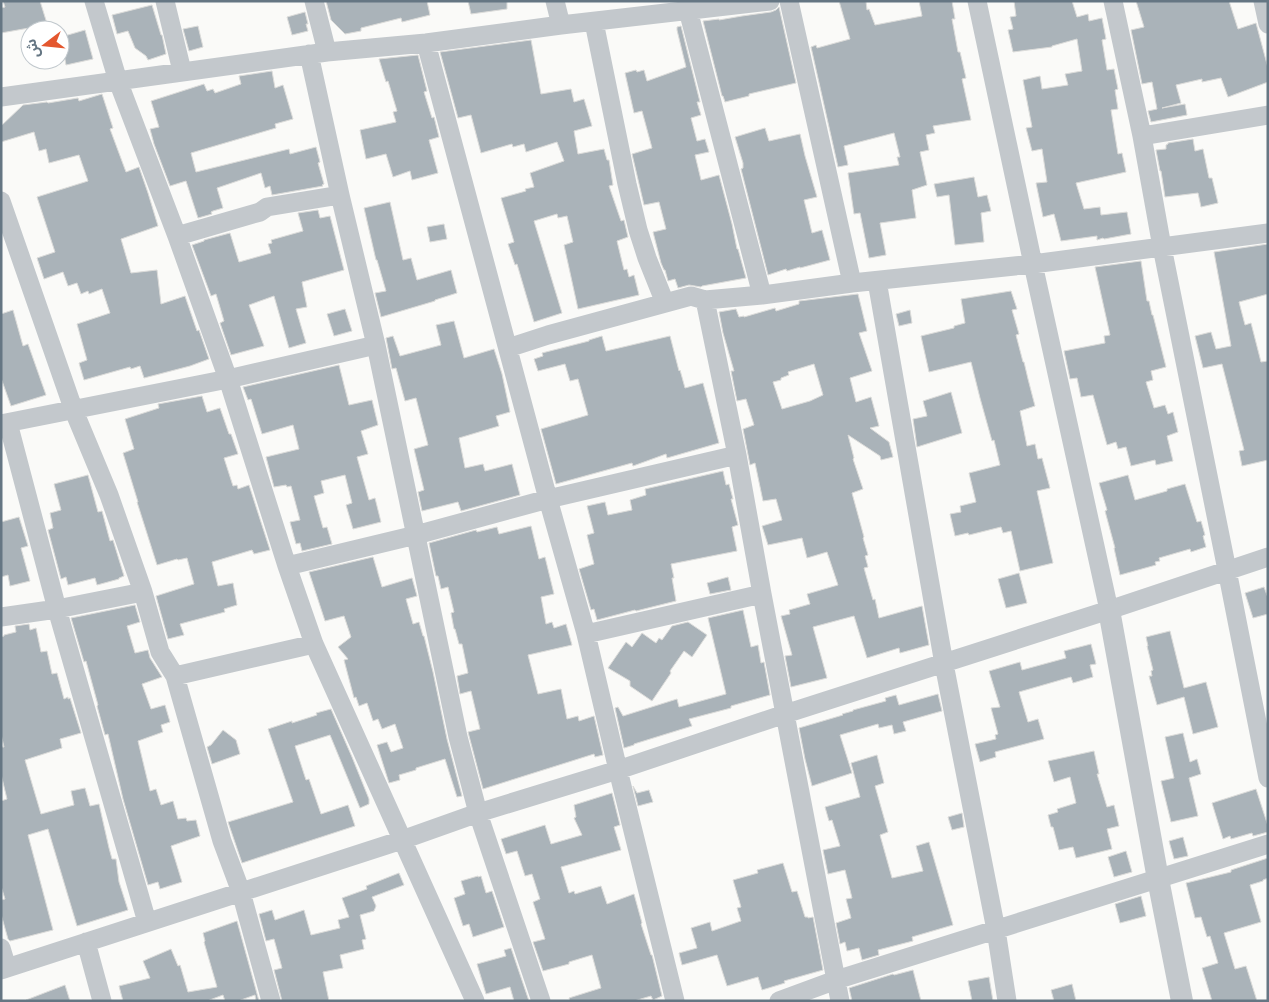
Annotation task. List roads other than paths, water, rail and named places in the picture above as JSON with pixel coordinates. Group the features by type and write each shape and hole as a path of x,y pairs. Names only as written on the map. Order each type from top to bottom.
{"street":[{"path":"94,1 118,81 177,236 228,379 287,566 314,644 475,1001"},
{"path":"165,1 182,71"},
{"path":"314,1 318,53 340,195 376,345 449,698 478,813 541,1001"},
{"path":"555,1 561,25"},
{"path":"1,97 318,53 426,43 688,10 712,4 770,1"},
{"path":"789,1 852,283"},
{"path":"978,1 1033,264 1109,610 1182,1001"},
{"path":"1113,1 1142,136 1162,247 1268,778"},
{"path":"1263,1 1268,24"},
{"path":"688,10 762,295"},
{"path":"594,22 638,230 665,303"},
{"path":"426,43 586,634 675,1001"},
{"path":"1142,136 1268,116"},
{"path":"177,236 260,212 267,207 340,195"},
{"path":"1,201 74,410 109,495 160,652 175,676 222,841 242,892 271,1001"},
{"path":"508,348 548,335 691,296 705,300 762,295 852,283 1033,264 1268,233"},
{"path":"877,281 944,664 996,930 1007,1001"},
{"path":"705,300 737,455 840,1001"},
{"path":"147,922 5,424 228,379 376,345"},
{"path":"287,566 416,535 548,499 737,455"},
{"path":"1,948 4,969 1268,557"},
{"path":"1,617 142,592"},
{"path":"586,634 762,594"},
{"path":"175,676 314,644"},
{"path":"779,1001 836,980 1268,844"},
{"path":"86,942 102,1001"}]}
